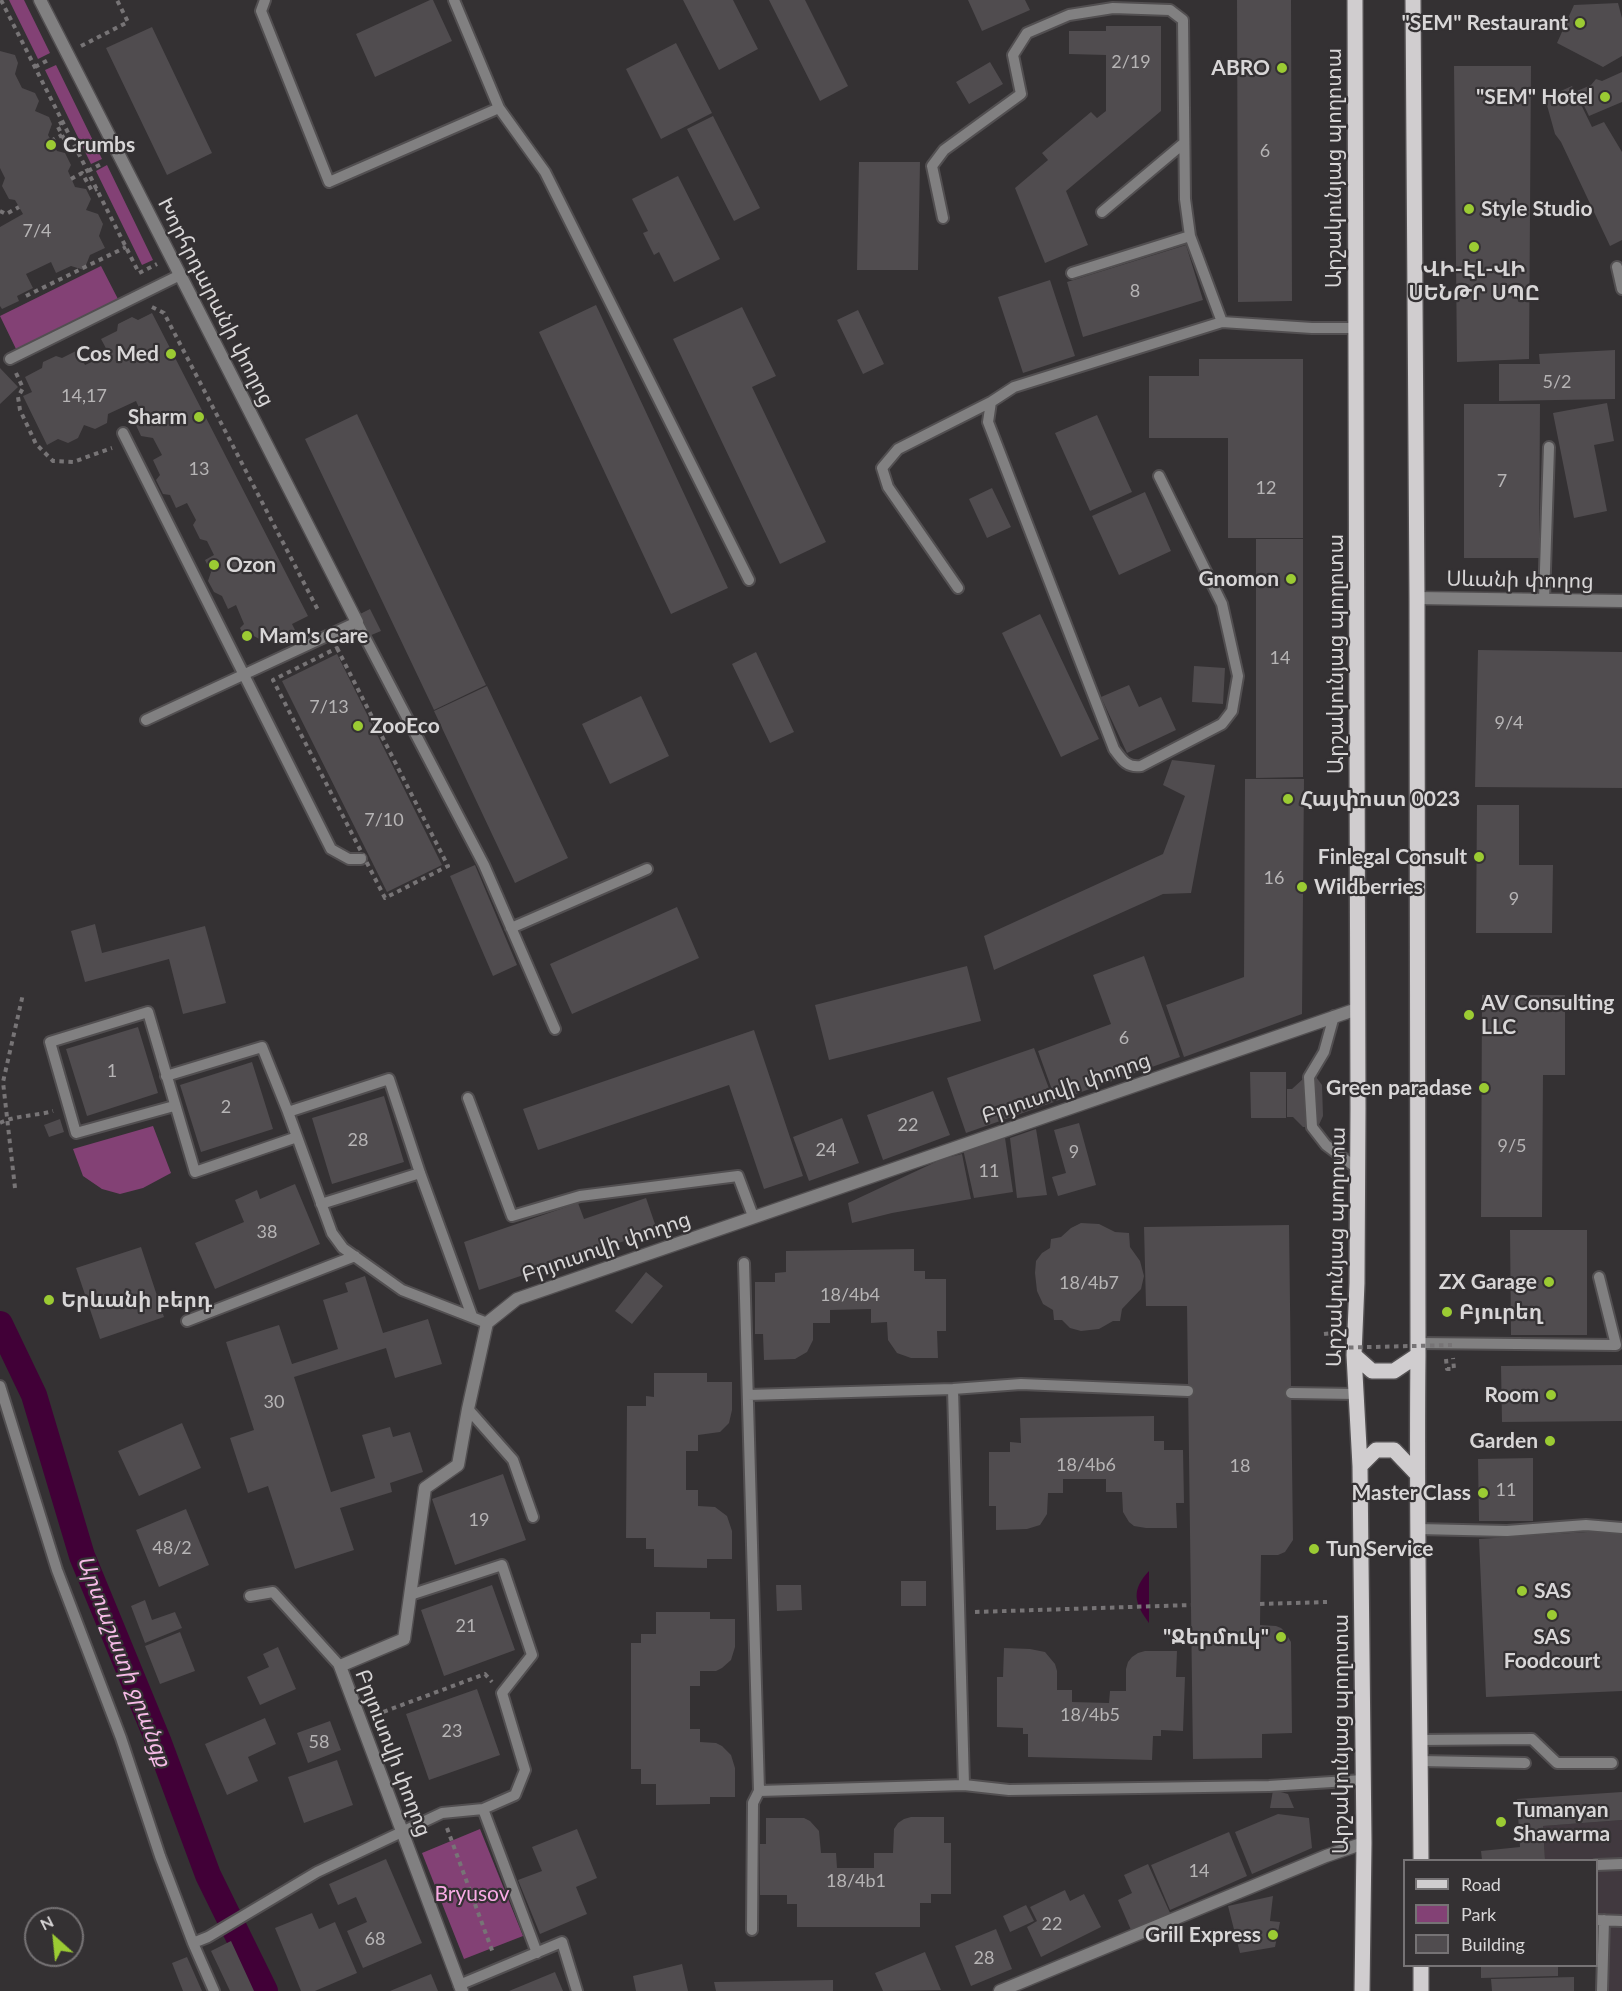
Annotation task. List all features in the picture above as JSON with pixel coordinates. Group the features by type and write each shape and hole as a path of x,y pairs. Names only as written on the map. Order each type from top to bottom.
{"main road":[{"name":"Արշակունյաց պողոտա","path":"1355,0 1358,1169 1354,1355 1360,1466 1364,1843 1362,1991"},
{"path":"1413,0 1417,598 1418,1349 1416,1473 1421,1859"},
{"path":"1354,1355 1372,1371 1394,1371 1418,1349"},
{"path":"1360,1466 1376,1450 1394,1450 1416,1473"},
{"path":"1421,1967 1421,1991"}],"street":[{"name":"Խորհրդարանի փողոց","path":"40,0 62,54 180,275 357,622"},
{"name":"Սևանի փողոց","path":"1417,598 1622,601"},
{"name":"Բրյուսովի փողոց","path":"460,1988 340,1666 404,1639 425,1488 458,1465 487,1323 517,1299 1357,1009"},
{"path":"1000,1991 1326,1856 1364,1843"}],"lane":[{"path":"265,0 261,11 329,182 499,108"},
{"path":"454,0 499,108 545,172 749,580"},
{"path":"943,218 932,166 944,150 1021,94 1012,56 1027,33 1069,15 1113,8 1170,10 1183,20 1185,199 1190,236 1222,322"},
{"path":"1102,212 1184,143"},
{"path":"1072,273 1190,236"},
{"path":"1617,267 1622,289"},
{"path":"10,359 180,275"},
{"path":"958,588 888,487 882,468 898,449 991,402 1014,387 1222,322 1312,328 1355,328"},
{"path":"991,402 988,422 1114,749 1124,762 1133,767 1141,766 1222,724 1232,711 1238,676 1222,604 1159,476"},
{"path":"126,438 331,849 349,859 361,859"},
{"path":"1544,600 1549,447"},
{"path":"146,720 357,622 484,865 555,1029"},
{"path":"511,928 647,869"},
{"path":"174,1106 76,1133 50,1042 148,1012 195,1172 297,1137"},
{"path":"1335,1016 1324,1052 1309,1077 1312,1127 1326,1145 1358,1169"},
{"path":"166,1076 262,1047 332,1233 343,1248 402,1290 487,1323"},
{"path":"288,1112 389,1079 420,1173 472,1316"},
{"path":"468,1098 512,1216 580,1196 738,1176 753,1216"},
{"path":"321,1204 420,1173"},
{"path":"187,1321 355,1256"},
{"path":"744,1263 759,1791 753,1803 752,1930"},
{"path":"1418,1349 1616,1345 1599,1277"},
{"path":"748,1395 953,1389 1021,1384 1188,1391"},
{"path":"0,1386 57,1570 121,1738 160,1856 214,1991"},
{"path":"953,1389 964,1785"},
{"path":"1291,1393 1356,1394"},
{"path":"468,1409 513,1460 533,1517"},
{"path":"1418,1529 1507,1531 1586,1525 1622,1528"},
{"path":"193,1943 254,1911 317,1872 442,1813 483,1809 515,1795 525,1770 502,1693 532,1655 502,1565 410,1595"},
{"path":"250,1596 273,1592 340,1666"},
{"path":"1420,1740 1533,1739 1557,1763 1612,1762"},
{"path":"1420,1761 1525,1763"},
{"path":"759,1791 964,1785 1009,1790 1269,1786 1363,1780"},
{"path":"483,1809 537,1953"},
{"path":"1598,1865 1622,1864"},
{"path":"1602,1991 1600,1920 1622,1921"},
{"path":"460,1988 562,1942 577,1991"}],"path":[{"path":"1,0 139,273"},
{"path":"35,67 128,22 117,0"},
{"path":"63,122 57,125 68,147"},
{"path":"51,141 62,135"},
{"path":"88,171 110,159"},
{"path":"71,179 82,173 92,191 97,189"},
{"path":"0,211 6,214 19,207"},
{"path":"26,296 126,247"},
{"path":"148,298 153,309 164,313 319,612"},
{"path":"10,359 23,388 18,397 20,410 36,444 53,461 73,462 126,438"},
{"path":"273,680 385,898 448,866 337,648"},
{"path":"15,1188 3,1082 23,994"},
{"path":"0,1123 8,1119 42,1114 68,1106"},
{"path":"1324,1334 1332,1334 1331,1348 1452,1345"},
{"path":"1260,1604 1327,1602"},
{"path":"959,1612 1191,1605"},
{"path":"360,1721 485,1674 502,1693"},
{"path":"442,1813 499,1969"}],"shaded area":[{"path":"1149,1571 1149,1623 1140,1609 1137,1591 1139,1584"},
{"path":"1622,1820 1622,1991 1608,1991 1605,1944 1598,1944 1598,1859 1545,1859 1543,1826"}],"green space":[{"path":"9,0 24,0 50,53 38,59"},
{"path":"56,65 102,159 91,164 45,70"},
{"path":"107,165 153,260 142,265 96,171"},
{"path":"101,266 119,301 17,351 0,316"},
{"path":"153,1126 171,1173 143,1188 120,1194 102,1189 83,1176 73,1149"},
{"name":"Bryusov","path":"480,1829 523,1936 464,1959 422,1853"}],"building":[{"path":"433,0 452,41 375,77 356,34"},
{"path":"683,0 733,0 758,49 719,70"},
{"path":"769,0 805,0 848,86 820,101"},
{"path":"968,0 1025,0 1030,10 982,31"},
{"path":"1237,0 1291,0 1292,301 1238,302"},
{"path":"1618,3 1622,18 1622,56 1603,67 1557,43 1574,5"},
{"path":"1106,26 1161,26 1161,111 1066,191 1088,245 1045,263 1015,188 1048,160 1042,153 1091,112 1097,118 1106,111 1106,55 1069,54 1069,31 1106,31"},
{"path":"152,27 212,153 167,175 106,48"},
{"path":"676,43 712,113 661,139 626,69"},
{"path":"0,51 15,55 18,63 15,74 22,88 35,93 39,101 35,111 49,117 52,124 48,135 57,151 65,153 71,165 68,171 75,187 86,189 91,199 86,210 98,214 103,224 99,236 105,248 90,255 84,270 71,266 56,273 51,262 26,274 33,288 17,296 19,301 2,309 0,306 0,227 23,214 15,200 9,199 2,186 5,178 0,168"},
{"path":"990,62 1003,84 969,104 956,82"},
{"path":"1454,66 1531,66 1529,359 1457,362"},
{"path":"1622,72 1622,102 1589,116 1577,91 1591,85 1596,79 1602,81"},
{"path":"1572,86 1592,127 1604,122 1622,152 1622,240 1610,246 1561,142 1555,134 1545,98"},
{"path":"713,116 760,208 734,221 687,129"},
{"path":"859,162 920,162 918,270 857,270"},
{"path":"678,176 720,259 674,282 659,252 654,255 643,233 648,231 632,199"},
{"path":"1186,245 1203,300 1083,337 1067,282"},
{"path":"1050,280 1075,356 1023,373 998,297"},
{"path":"596,305 728,588 671,614 539,332"},
{"path":"742,307 776,376 752,387 826,542 780,564 673,339"},
{"path":"858,310 884,364 863,374 837,320"},
{"path":"152,313 308,616 292,624 296,632 280,639 276,632 261,640 252,635 245,638 240,628 244,624 236,605 228,609 222,596 214,592 208,581 211,572 205,560 214,555 207,541 200,539 193,525 196,520 187,503 176,508 170,495 163,494 156,480 160,475 153,460 162,455 153,438 141,436 135,423 142,414 136,401 108,414 107,423 95,429 84,425 78,438 68,443 58,439 47,445 23,396 32,392 25,377 42,368 43,362 56,356 62,358 78,350 85,365 109,354 101,339 117,331 118,324 132,317 138,320"},
{"path":"1615,350 1615,399 1499,401 1499,364 1540,364 1539,354"},
{"path":"1199,359 1303,359 1303,538 1228,538 1228,438 1149,438 1149,376 1199,376"},
{"path":"0,368 18,387 0,404"},
{"path":"1607,403 1614,441 1594,445 1607,511 1574,518 1553,413"},
{"path":"1464,404 1540,404 1539,558 1464,558"},
{"path":"357,414 486,685 434,710 305,439"},
{"path":"1097,415 1132,492 1090,511 1055,433"},
{"path":"992,488 1011,527 987,538 969,499"},
{"path":"1145,492 1171,551 1119,575 1092,516"},
{"path":"1256,539 1303,539 1303,777 1256,778"},
{"path":"370,609 381,631 369,636 358,615"},
{"path":"1040,614 1099,739 1061,757 1002,633"},
{"path":"1478,650 1622,652 1622,788 1475,787"},
{"path":"756,652 794,732 770,743 732,664"},
{"path":"337,654 442,865 387,892 282,681"},
{"path":"1194,666 1225,668 1223,704 1192,702"},
{"path":"1129,685 1139,707 1161,697 1176,730 1127,753 1101,697"},
{"path":"487,686 568,858 515,883 434,711"},
{"path":"641,696 669,756 610,784 582,724"},
{"path":"1172,760 1215,765 1191,893 1163,894 994,970 984,936 1163,854 1185,796 1163,785"},
{"path":"1245,779 1304,779 1302,1014 1184,1057 1166,1005 1244,977"},
{"path":"1477,805 1519,805 1519,865 1553,865 1552,933 1476,933"},
{"path":"475,865 517,965 493,976 450,876"},
{"path":"677,907 699,958 572,1014 550,964"},
{"path":"95,924 102,953 205,926 226,1003 183,1014 169,959 85,982 71,931"},
{"path":"1144,956 1180,1057 1056,1101 1038,1051 1111,1024 1093,975"},
{"path":"967,966 981,1021 829,1060 815,1005"},
{"path":"1482,995 1565,995 1565,1075 1543,1075 1542,1217 1481,1217"},
{"path":"138,1027 158,1093 87,1116 66,1049"},
{"path":"754,1030 803,1176 764,1189 729,1085 538,1150 523,1109"},
{"path":"1034,1048 1054,1102 966,1133 947,1078"},
{"path":"252,1062 273,1129 201,1152 180,1085"},
{"path":"1250,1072 1286,1072 1286,1118 1251,1118"},
{"path":"1316,1077 1322,1085 1323,1116 1318,1127 1303,1127 1293,1117 1287,1117 1287,1089 1292,1089 1304,1078"},
{"path":"933,1091 950,1135 883,1160 867,1115"},
{"path":"384,1096 404,1162 332,1184 312,1118"},
{"path":"842,1118 859,1163 809,1181 793,1137"},
{"path":"60,1119 64,1132 49,1137 44,1125"},
{"path":"1079,1123 1096,1185 1058,1196 1052,1177 1066,1173 1054,1130"},
{"path":"1036,1129 1047,1195 1017,1198 1010,1138"},
{"path":"1005,1138 1013,1192 974,1198 963,1149"},
{"path":"962,1154 971,1199 892,1213 852,1223 848,1203 942,1159"},
{"path":"295,1184 320,1244 215,1289 195,1243 244,1222 235,1200 257,1190 260,1199"},
{"path":"646,1198 657,1230 479,1290 464,1242 578,1203 584,1219"},
{"path":"1081,1223 1099,1224 1115,1232 1129,1233 1130,1247 1140,1261 1144,1276 1141,1289 1122,1309 1120,1321 1113,1321 1099,1329 1081,1331 1070,1328 1062,1320 1054,1320 1053,1310 1043,1304 1037,1291 1035,1273 1036,1261 1050,1248 1051,1239 1061,1237"},
{"path":"1289,1225 1293,1540 1285,1552 1278,1555 1261,1555 1260,1625 1281,1628 1291,1642 1292,1733 1262,1734 1262,1758 1193,1759 1187,1306 1146,1306 1144,1227"},
{"name":"ZX Garage","path":"1510,1230 1587,1230 1587,1335 1511,1335"},
{"path":"141,1247 164,1317 100,1339 76,1268"},
{"path":"914,1249 914,1271 925,1271 925,1279 946,1279 946,1331 937,1331 938,1358 911,1358 897,1353 888,1340 887,1322 871,1323 871,1309 830,1310 830,1323 813,1323 813,1340 807,1352 795,1359 764,1360 763,1334 755,1334 755,1282 775,1282 775,1273 786,1272 786,1251"},
{"path":"646,1272 663,1286 632,1324 615,1311"},
{"path":"365,1276 383,1333 428,1319 442,1364 395,1378 386,1348 294,1377 331,1492 375,1478 362,1435 390,1427 393,1437 410,1432 423,1472 390,1483 392,1492 340,1508 354,1550 295,1569 268,1486 248,1493 230,1438 254,1430 226,1342 279,1325 292,1364 338,1349 323,1300 348,1292 345,1283"},
{"path":"1622,1365 1622,1421 1502,1422 1501,1366"},
{"path":"654,1373 707,1373 707,1382 732,1382 732,1410 729,1423 720,1432 698,1435 698,1451 686,1451 686,1490 698,1490 698,1506 715,1507 727,1516 732,1531 732,1559 707,1559 707,1568 654,1567 654,1549 646,1549 646,1538 626,1538 627,1406 646,1406 646,1396 654,1397"},
{"path":"1154,1416 1154,1441 1164,1441 1164,1450 1183,1450 1184,1503 1176,1503 1177,1528 1134,1526 1123,1512 1122,1492 1106,1492 1106,1479 1063,1479 1063,1493 1048,1493 1047,1514 1040,1525 1027,1529 996,1530 996,1506 989,1506 989,1452 1010,1452 1010,1442 1021,1443 1020,1418"},
{"path":"182,1423 201,1468 139,1496 118,1451"},
{"path":"1533,1458 1533,1521 1479,1521 1478,1459"},
{"path":"503,1474 526,1540 455,1565 432,1499"},
{"path":"186,1509 209,1565 159,1587 136,1530"},
{"name":"SAS Foodcourt","path":"1618,1530 1622,1533 1622,1691 1486,1697 1479,1539"},
{"path":"901,1581 926,1581 926,1606 901,1606"},
{"path":"492,1585 515,1650 444,1676 421,1610"},
{"path":"776,1585 801,1585 802,1610 777,1611"},
{"path":"145,1600 152,1620 175,1612 182,1628 145,1643 131,1606"},
{"path":"656,1612 710,1612 710,1619 735,1619 735,1647 731,1660 716,1671 700,1671 700,1686 690,1686 690,1729 700,1729 700,1742 716,1743 731,1755 735,1768 735,1797 710,1797 710,1804 656,1805 656,1784 641,1784 641,1769 631,1769 631,1643 641,1643 641,1634 656,1634"},
{"path":"180,1632 195,1671 160,1684 145,1646"},
{"path":"278,1647 296,1689 260,1705 247,1677 269,1667 263,1654"},
{"path":"1004,1648 1045,1652 1055,1664 1057,1690 1072,1690 1072,1702 1109,1703 1110,1691 1126,1691 1126,1669 1132,1657 1145,1651 1177,1651 1176,1677 1185,1677 1183,1731 1161,1730 1161,1736 1153,1736 1152,1760 1028,1757 1028,1734 1023,1734 1023,1728 997,1727 997,1677 1003,1677"},
{"path":"477,1689 500,1755 429,1780 406,1714"},
{"path":"265,1718 276,1744 248,1757 258,1781 227,1795 205,1744"},
{"path":"330,1721 341,1750 308,1763 297,1733"},
{"path":"337,1760 353,1805 304,1823 288,1777"},
{"path":"1273,1790 1288,1794 1294,1808 1270,1808"},
{"path":"1622,1792 1622,1820 1543,1826 1545,1859 1482,1859 1481,1851 1520,1847 1517,1799"},
{"path":"1278,1814 1309,1818 1312,1848 1252,1874 1235,1832"},
{"path":"911,1817 944,1817 944,1843 951,1843 951,1894 931,1894 931,1903 920,1903 920,1927 797,1927 797,1904 787,1904 787,1895 760,1895 760,1844 766,1844 766,1818 804,1818 819,1831 821,1853 836,1853 837,1868 874,1868 874,1853 893,1853 894,1829 898,1823"},
{"path":"577,1829 597,1878 576,1887 587,1914 540,1934 518,1880 542,1871 532,1847"},
{"path":"1229,1832 1247,1876 1170,1910 1151,1865"},
{"path":"386,1859 422,1943 363,1968 347,1931 367,1922 356,1897 338,1905 329,1884"},
{"path":"1148,1864 1170,1913 1131,1930 1118,1900 1132,1893 1124,1875"},
{"path":"1065,1890 1070,1901 1084,1894 1101,1927 1041,1957 1027,1927 1037,1921 1030,1907"},
{"path":"1273,1896 1270,1921 1280,1922 1275,1947 1240,1953 1228,1906"},
{"path":"1026,1905 1034,1921 1010,1932 1003,1916"},
{"path":"312,1913 319,1929 335,1922 357,1973 315,1991 301,1991 275,1928"},
{"path":"996,1929 1012,1969 971,1986 955,1946"},
{"path":"231,1941 254,1991 230,1991 211,1951"},
{"path":"925,1952 941,1990 883,1991 875,1973"},
{"path":"187,1957 202,1991 183,1991 172,1963"},
{"path":"682,1964 688,1991 636,1991 633,1976"},
{"path":"1481,1967 1558,1967 1558,1976 1481,1978"},
{"path":"555,1972 563,1991 509,1991"},
{"path":"431,1974 438,1991 390,1991"},
{"path":"1574,1977 1574,1991 1492,1991 1491,1979"},
{"path":"833,1980 833,1991 716,1991 714,1982"}],"waterway":[{"name":"Արտաշատի ջրանցք","path":"0,1324 34,1395 82,1556 159,1743 208,1875 265,1991"}],"place":[{"name":"\"SEM\" Restaurant","path":"1580,23"},
{"name":"ABRO","path":"1282,68"},
{"name":"\"SEM\" Hotel","path":"1605,97"},
{"name":"Crumbs","path":"51,145"},
{"name":"Style Studio","path":"1469,209"},
{"name":"ՎԻ-ԷԼ-ՎԻ ՍԵՆԹՐ ՍՊԸ","path":"1474,247"},
{"name":"Cos Med","path":"171,354"},
{"name":"Sharm","path":"199,417"},
{"name":"Ozon","path":"214,565"},
{"name":"Gnomon","path":"1291,579"},
{"name":"Mam's Care","path":"247,636"},
{"name":"ZooEco","path":"358,726"},
{"name":"Հայփոստ 0023","path":"1288,799"},
{"name":"Finlegal Consult","path":"1479,857"},
{"name":"Wildberries","path":"1302,887"},
{"name":"AV Consulting LLC","path":"1469,1015"},
{"name":"Green paradase","path":"1484,1088"},
{"name":"ZX Garage","path":"1549,1282"},
{"name":"Երևանի բերդ","path":"49,1300"},
{"name":"Բյուրեղ","path":"1447,1312"},
{"name":"Room","path":"1551,1395"},
{"name":"Garden","path":"1550,1441"},
{"name":"Master Class","path":"1483,1493"},
{"name":"Tun Service","path":"1314,1549"},
{"name":"SAS","path":"1522,1591"},
{"name":"SAS Foodcourt","path":"1552,1615"},
{"name":"\"Ջերմուկ\"","path":"1281,1637"},
{"name":"Tumanyan Shawarma","path":"1501,1822"},
{"name":"Grill Express","path":"1273,1935"}]}
